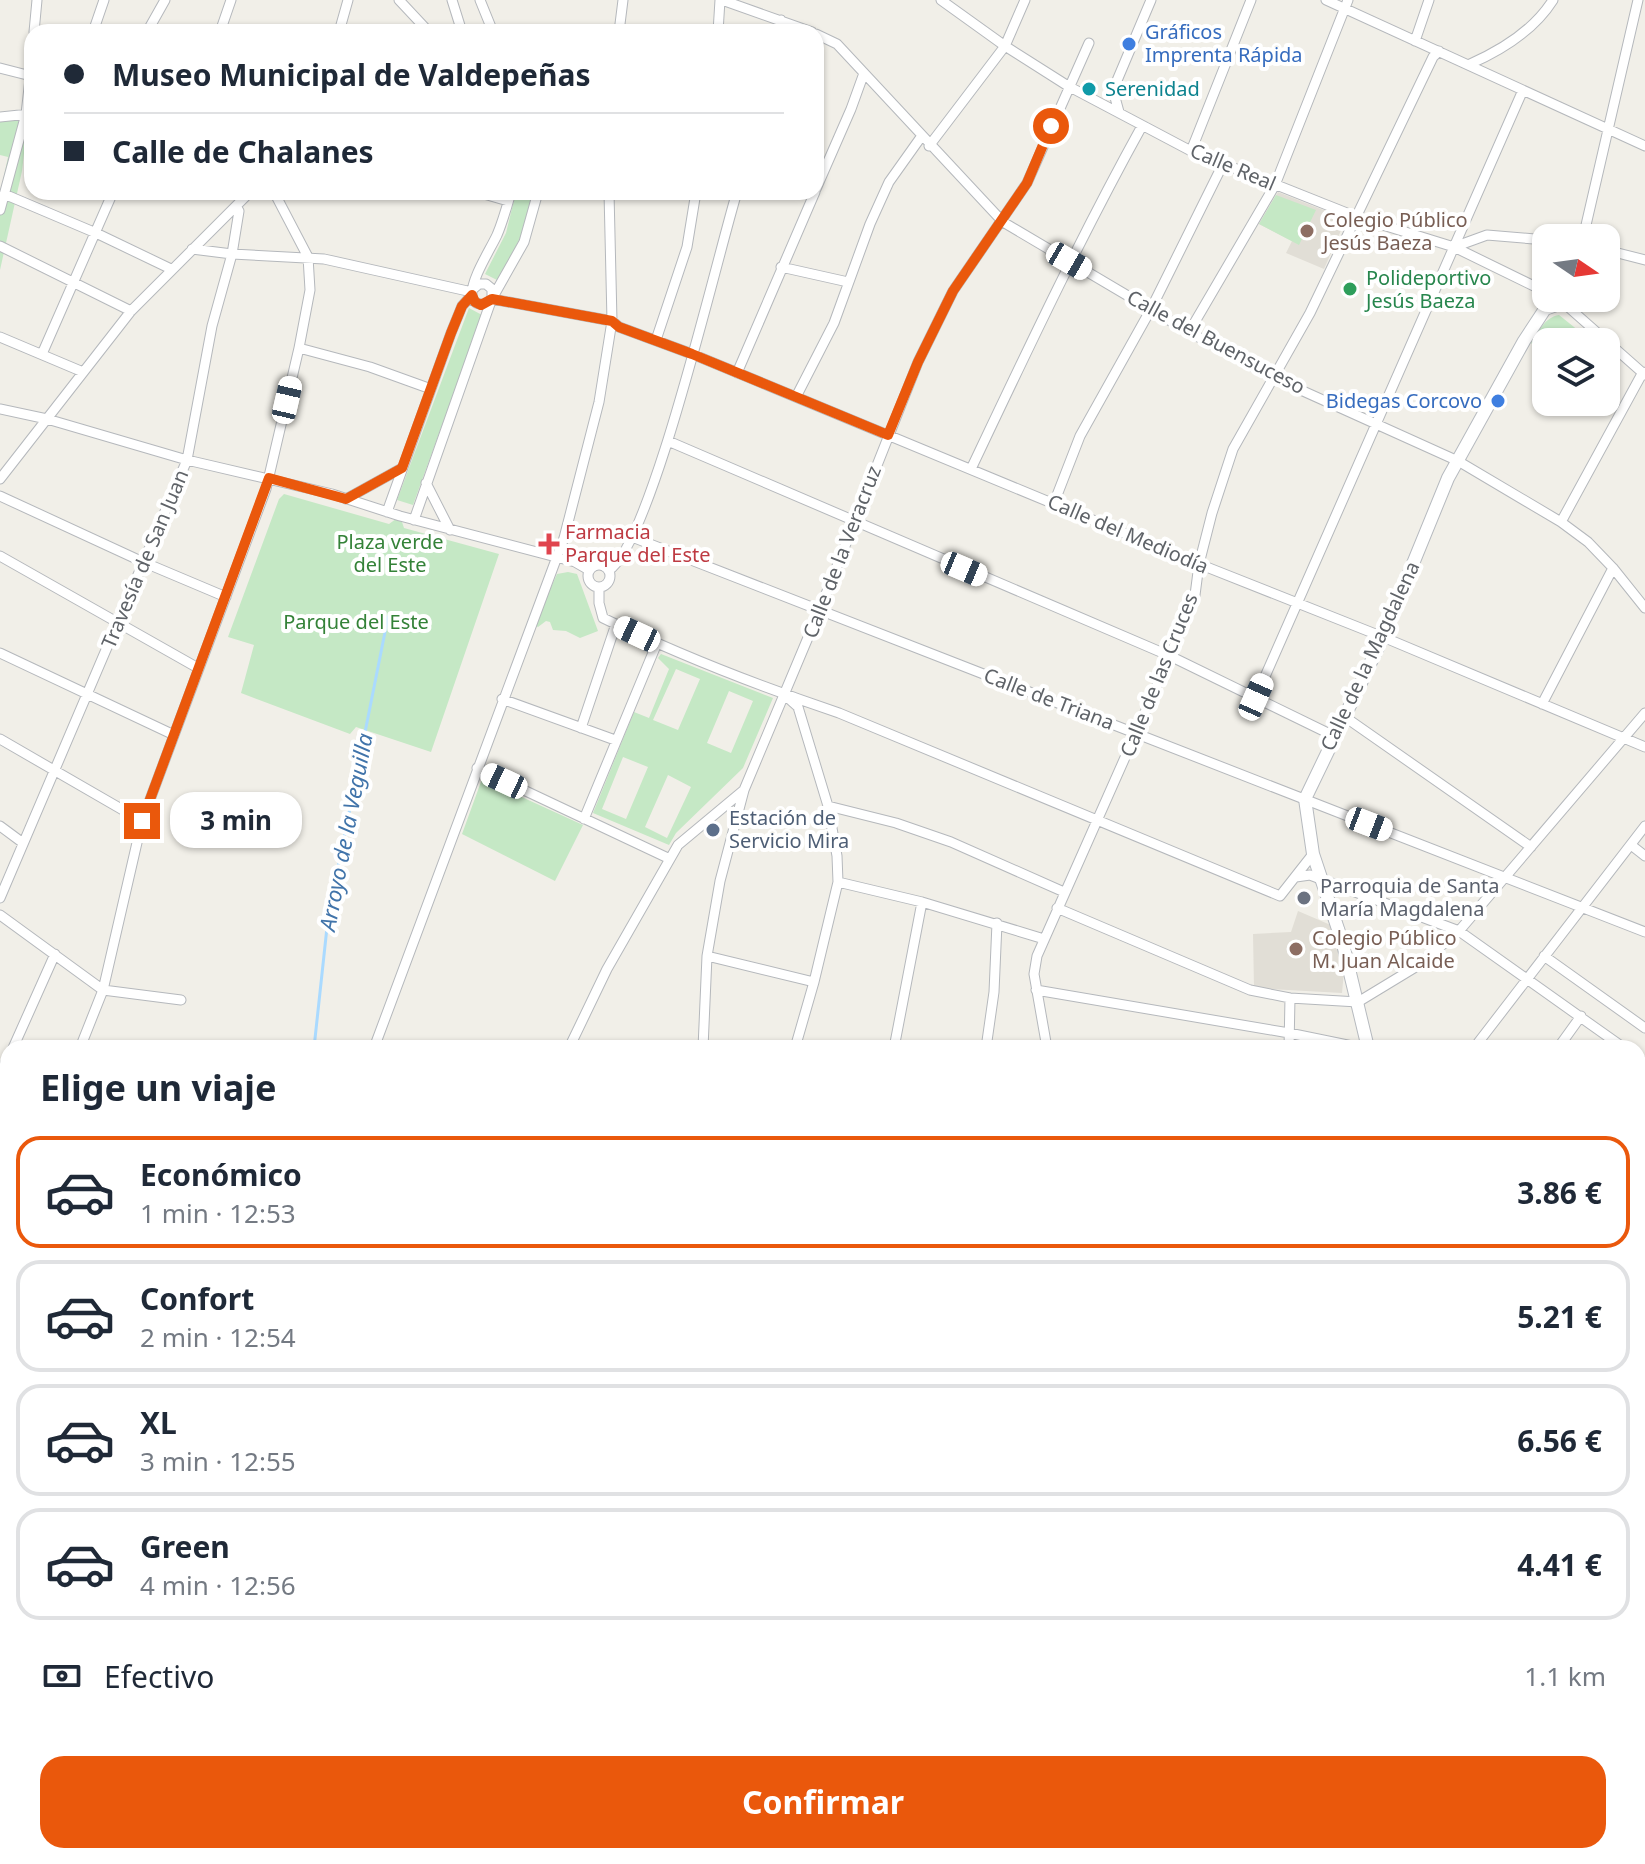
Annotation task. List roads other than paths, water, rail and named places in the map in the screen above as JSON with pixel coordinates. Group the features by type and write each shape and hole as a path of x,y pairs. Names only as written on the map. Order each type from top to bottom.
{"street":[{"path":"35,24 37,0"},
{"path":"96,24 104,0"},
{"path":"152,24 165,0"},
{"path":"223,24 231,0"},
{"path":"341,24 348,0"},
{"path":"399,0 422,24"},
{"path":"452,0 460,24"},
{"path":"480,0 490,24"},
{"path":"620,24 623,0"},
{"path":"719,24 721,0"},
{"name":"Calle del Buensuceso","path":"721,0 791,24"},
{"name":"Calle Real","path":"941,0 1068,86 1191,151 1357,217 1454,247 1532,285"},
{"path":"929,146 1005,46 1025,0"},
{"path":"1120,113 1113,90 1151,0"},
{"path":"1191,151 1251,0"},
{"path":"1326,0 1347,4 1415,41 1645,146"},
{"path":"1415,41 1429,0"},
{"path":"1470,64 1532,26 1553,0"},
{"path":"1586,224 1638,0"},
{"path":"1189,332 1275,185 1347,4"},
{"path":"780,24 781,20"},
{"name":"Calle del Buensuceso","path":"824,38 837,44 1003,222 1189,332 1272,377 1458,461 1561,522 1588,542 1645,608"},
{"name":"Calle de la Veracruz","path":"703,1040 707,956 720,881 744,790 918,362 953,291 1027,183 1089,43"},
{"name":"Calle de las Cruces","path":"1045,1040 1034,974 1044,939 1195,595 1212,513 1233,449 1310,313 1393,136 1433,57 1439,51"},
{"path":"0,68 24,74"},
{"path":"824,170 864,73"},
{"path":"1089,96 1113,90"},
{"path":"1256,697 1523,90"},
{"path":"0,117 24,115"},
{"path":"971,469 1069,261 1142,126"},
{"path":"0,210 24,130"},
{"path":"796,397 834,323 889,182 921,137"},
{"path":"1054,503 1080,436 1151,309 1223,164"},
{"path":"4,194 171,269"},
{"path":"42,354 110,200"},
{"path":"0,479 131,311 242,200"},
{"path":"83,1040 103,990 142,821 269,478 310,290 308,257 278,200"},
{"path":"492,299 481,305 475,302 472,292 499,232 509,200"},
{"path":"414,520 492,299 524,242 536,200"},
{"path":"379,1040 557,557 599,402 612,321 609,200"},
{"path":"656,340 687,247 695,200"},
{"path":"609,570 618,565 632,537 668,441 735,200"},
{"path":"737,373 811,200"},
{"name":"Travesía de San Juan","path":"0,898 187,460 212,326 232,254 239,211 236,206"},
{"path":"1454,247 1487,235 1532,239"},
{"path":"0,246 131,311"},
{"path":"192,249 308,257 472,292"},
{"path":"1620,254 1645,260"},
{"path":"781,267 848,282"},
{"path":"387,512 462,306 479,284 486,284 492,289 492,299"},
{"name":"Calle del Mediodía","path":"492,299 612,321 619,327 692,354 1645,747"},
{"name":"Calle de la Magdalena","path":"1305,799 1383,637 1448,478 1543,312"},
{"path":"1561,522 1644,374 1576,312"},
{"path":"0,337 83,372"},
{"path":"299,348 370,367 431,389"},
{"path":"0,409 346,499 575,562 589,570"},
{"path":"668,441 1170,656 1334,736"},
{"path":"346,499 402,468"},
{"path":"426,483 450,530"},
{"path":"0,496 226,597"},
{"name":"Calle de Triana","path":"632,537 1645,932"},
{"path":"0,556 198,668"},
{"path":"589,570 599,564 609,570"},
{"path":"1542,704 1613,568"},
{"path":"589,570 589,581 599,587"},
{"path":"599,587 609,582 609,570"},
{"path":"599,587 603,618 657,643 803,705 839,713 1280,896 1313,854"},
{"path":"581,728 616,624"},
{"path":"584,819 657,643"},
{"path":"0,653 174,735"},
{"path":"502,699 615,740"},
{"path":"797,1040 838,882 837,856 828,806 803,705"},
{"path":"1057,908 1250,990 1290,998 1358,1002 1414,968 1459,931 1645,713"},
{"path":"1345,717 1531,847"},
{"path":"0,739 142,821"},
{"path":"477,768 670,859"},
{"path":"573,1040 607,969 678,845 744,790"},
{"path":"1305,799 1313,854 1358,1002 1366,1040"},
{"path":"828,806 896,823 951,842 1064,892"},
{"path":"0,826 23,843"},
{"path":"1480,1040 1645,826"},
{"path":"1631,845 1645,856"},
{"path":"1296,877 1310,875 1459,931 1613,1040"},
{"path":"838,882 922,902 1044,939"},
{"path":"896,1040 922,902"},
{"path":"0,915 103,990 181,1000"},
{"path":"987,1040 994,992 997,923"},
{"path":"17,1040 55,954"},
{"path":"707,956 814,982"},
{"path":"1544,956 1645,1028"},
{"path":"1036,990 1323,1040"},
{"path":"1289,1040 1290,998"},
{"path":"1564,1040 1581,1016"}],"waterway":[{"name":"Arroyo de la Veguilla","path":"315,1040 328,918 388,617"}],"place":[{"name":"Gráficos Imprenta Rápida","path":"1129,44"},
{"name":"Serenidad","path":"1089,89"},
{"name":"Colegio Público Jesús Baeza","path":"1307,231"},
{"name":"Polideportivo Jesús Baeza","path":"1350,289"},
{"name":"Bidegas Corcovo","path":"1498,401"},
{"name":"Farmacia Parque del Este","path":"549,544"},
{"name":"Estación de Servicio Mira","path":"713,830"},
{"name":"Parroquia de Santa María Magdalena","path":"1304,898"},
{"name":"Colegio Público M. Juan Alcaide","path":"1296,949"}],"park label":[{"name":"Plaza verde del Este","path":"390,554"},
{"name":"Parque del Este","path":"356,622"}]}
